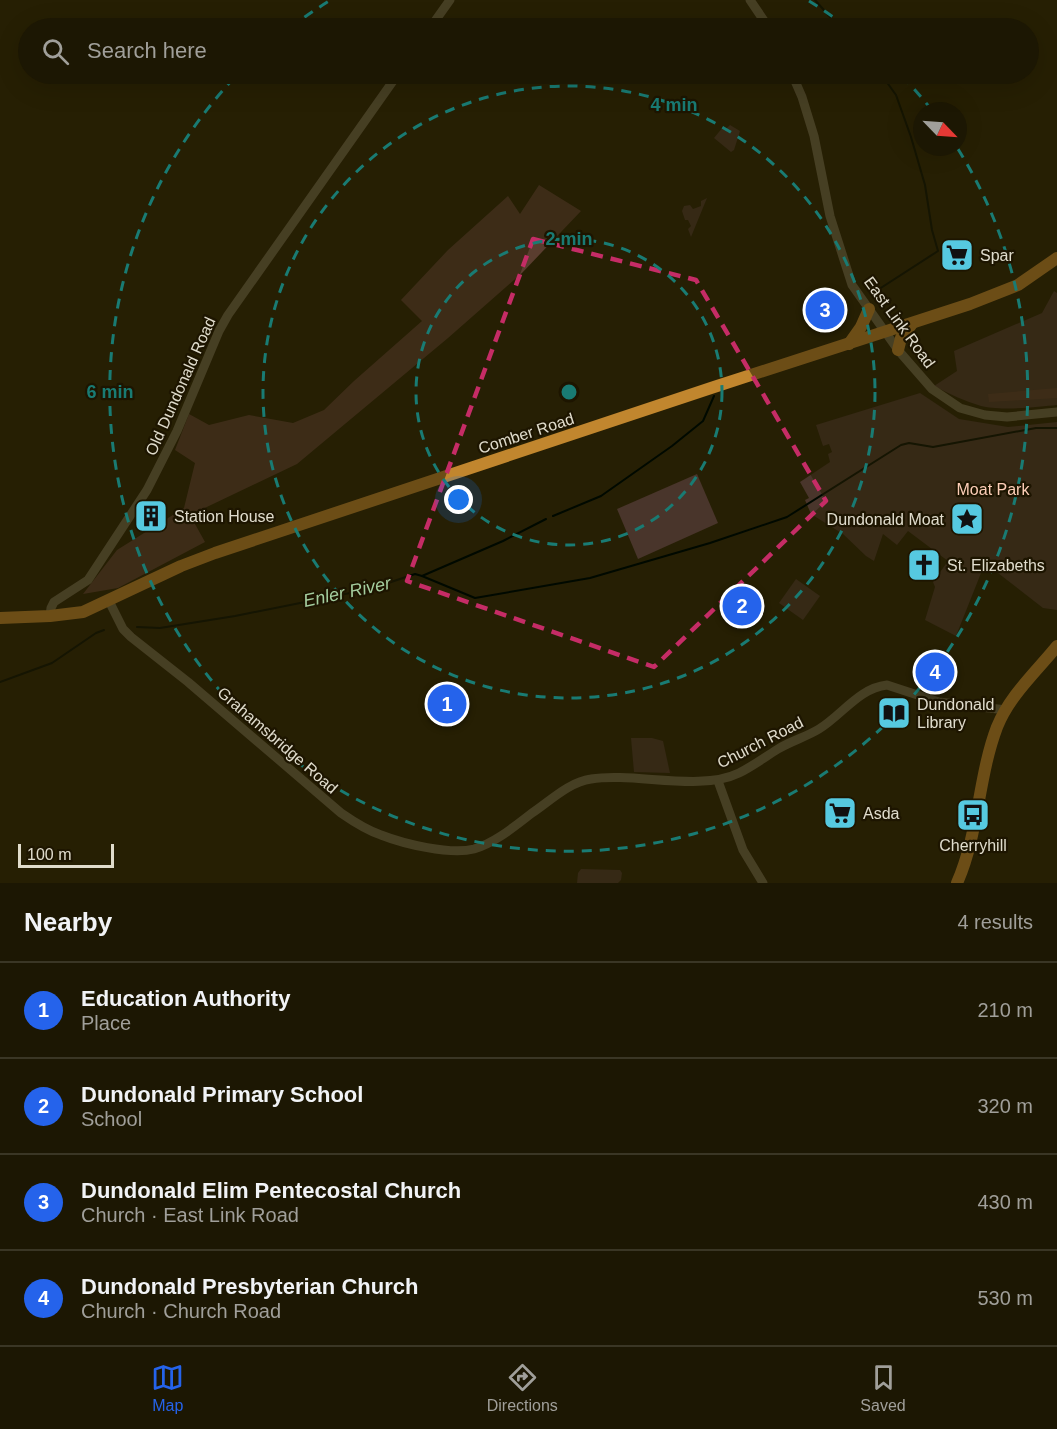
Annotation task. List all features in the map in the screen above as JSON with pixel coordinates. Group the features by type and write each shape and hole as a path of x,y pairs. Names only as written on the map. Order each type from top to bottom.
{"highway":[{"name":"Comber Road","path":"0,618 83,612 215,552 999,294 1018,285 1057,258"},
{"path":"849,344 861,327 868,309"},
{"path":"898,350 901,338 912,324"},
{"path":"957,883 973,840 993,741 1006,710 1024,684 1057,646"}],"street":[{"path":"437,18 450,0"},
{"path":"750,0 762,18"},
{"name":"Old Dundonald Road","path":"50,616 54,602 88,580 136,507 168,451 228,315 391,84"},
{"name":"East Link Road","path":"796,84 814,136 830,216 852,285 898,350 932,389 960,408 985,415 1007,417 1057,412"},
{"name":"Grahamsbridge Road","path":"109,601 123,629 131,638 188,682 341,813 362,827 382,836 439,849 459,851"},
{"name":"Church Road","path":"459,851 489,843 569,787 585,780 611,778 718,781 738,774 779,748 819,729 861,695 878,686 887,685 939,702 1006,710"},
{"path":"718,781 742,850 763,883"}],"highlighted area":[{"path":"533,239 696,280 826,501 654,667 407,581"}],"green space":[{"path":"730,125 740,131 734,150 731,152 714,138 723,127 726,129"},
{"path":"707,198 691,237 688,229 691,226 688,220 685,220 682,211 684,206 690,205 693,209 701,206 701,201"},
{"path":"1054,291 1057,293 1057,405 1019,408 981,406 934,386 957,371 954,351 1042,313"},
{"name":"Moat Park","path":"920,393 959,419 1008,427 1057,422 1057,610 1043,608 985,563 956,636 925,620 935,587 933,582 948,561 908,531 897,545 883,534 874,561 843,534 811,514 805,500 809,498 800,482 830,462 828,454 832,452 829,444 823,446 816,425"},
{"path":"697,474 718,523 638,559 617,509"},
{"path":"796,579 820,596 803,620 779,603"},
{"path":"631,738 652,738 663,741 670,773 634,772"},
{"path":"581,869 620,870 621,880 618,883 577,883"}],"shaded area":[{"path":"539,185 581,211 522,273 297,464 190,515 205,542 118,588 83,594 117,550 184,508 195,463 175,450 189,414 209,425 249,415 293,423 324,410 422,321 401,300 448,250 508,196 520,214"},
{"path":"1057,388 1057,398 989,402 988,394"}],"waterway":[{"path":"815,0 831,18"},
{"path":"873,293 938,251 932,230 925,185 911,137 896,95 888,84"},
{"name":"Enler River","path":"553,516 601,496 672,446 703,421 714,396"},
{"path":"422,576 475,598 590,578 710,543 787,517 901,445 909,443 933,447 1036,428 1057,428"},
{"name":"Enler River","path":"137,627 160,628 235,616 370,589 415,574 422,576 503,541 546,519"},
{"name":"Enler River","path":"0,682 52,663 104,630"}],"place":[{"name":"Spar","path":"957,255"},
{"name":"Dundonald Elim Pentecostal Church","path":"825,310"},
{"name":"Station House","path":"151,516"},
{"name":"Dundonald Moat","path":"967,519"},
{"name":"St. Elizabeths","path":"924,565"},
{"name":"Dundonald Primary School","path":"742,606"},
{"name":"Dundonald Presbyterian Church","path":"935,672"},
{"name":"Education Authority","path":"447,704"},
{"name":"Dundonald Library","path":"894,713"},
{"name":"Asda","path":"840,813"},
{"name":"Cherryhill","path":"973,815"}]}
